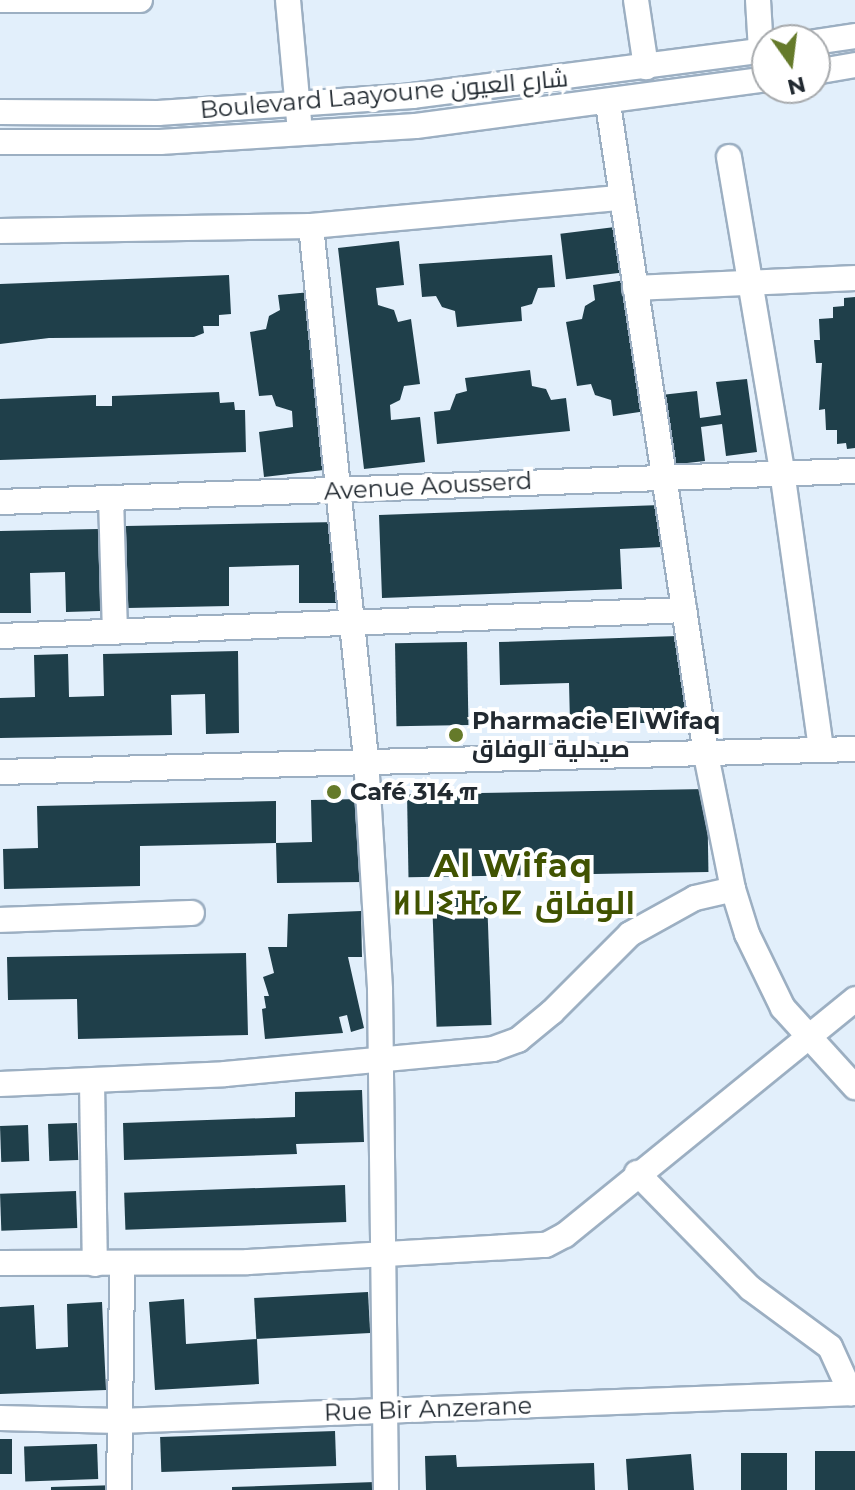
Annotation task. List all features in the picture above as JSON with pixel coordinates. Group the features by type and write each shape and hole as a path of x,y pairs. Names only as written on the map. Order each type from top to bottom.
{"street":[{"path":"0,0 140,0"},
{"path":"288,0 300,134"},
{"path":"636,0 646,67"},
{"path":"758,0 761,24"},
{"path":"831,40 855,36"},
{"name":"Boulevard Laayoune شارع العيون","path":"0,112 158,113 297,105 510,87 751,52"},
{"path":"831,69 855,65"},
{"name":"Boulevard Laayoune شارع العيون","path":"0,142 160,142 300,134 608,104 751,82"},
{"path":"608,104 706,755 733,889 766,979 806,1037 855,1087"},
{"path":"729,157 782,471 821,749"},
{"path":"0,231 311,226 621,198"},
{"path":"311,226 366,759 381,1063 386,1490"},
{"path":"635,288 855,278"},
{"name":"Avenue Aousserd","path":"0,502 340,491 663,475 855,471"},
{"path":"111,498 115,632"},
{"path":"0,636 685,610"},
{"path":"0,772 366,759 706,755 855,749"},
{"path":"0,1084 92,1082 381,1063 493,1049 518,1040 630,934 695,898 733,889"},
{"path":"0,920 192,913"},
{"path":"0,1263 95,1264 383,1257 546,1245 565,1235 637,1173 855,999"},
{"path":"92,1082 95,1264"},
{"path":"637,1173 750,1288 830,1347 853,1393"},
{"path":"119,1490 122,1263"},
{"name":"Rue Bir Anzerane","path":"0,1418 119,1421 853,1393"}],"building":[{"path":"615,227 621,273 566,279 560,234"},
{"path":"399,241 404,285 376,288 378,305 394,310 398,322 411,319 420,384 404,386 400,400 390,405 391,420 420,417 425,462 364,469 338,248"},
{"path":"552,255 555,287 538,288 532,304 521,307 522,321 457,327 455,311 442,307 436,296 422,297 419,264"},
{"path":"229,275 231,314 219,315 219,326 203,326 204,333 194,337 49,338 0,344 0,284"},
{"path":"625,280 646,411 613,416 611,400 595,395 591,384 577,386 566,322 582,319 585,306 595,300 593,285"},
{"path":"311,292 332,469 264,477 259,432 293,427 292,411 276,406 272,395 259,396 250,332 266,329 269,316 280,310 278,295"},
{"path":"855,297 855,448 847,449 846,443 837,444 837,430 826,430 825,409 819,410 822,363 816,363 814,340 820,340 819,319 833,318 833,307 844,306 844,298"},
{"path":"530,370 532,386 546,389 551,400 566,398 570,431 437,444 434,412 450,410 456,394 467,391 465,378"},
{"path":"747,379 757,452 726,456 722,424 701,427 705,461 669,465 661,395 697,391 700,418 721,415 716,382"},
{"path":"219,392 220,403 234,402 235,410 245,410 246,452 0,460 0,399 96,395 96,406 112,406 112,396"},
{"path":"661,505 662,547 620,549 622,589 382,598 379,515"},
{"path":"339,522 340,603 299,603 299,565 229,567 229,606 127,608 126,526"},
{"path":"99,529 100,611 66,612 65,572 30,573 31,613 0,613 0,531"},
{"path":"678,636 688,723 570,723 569,683 500,685 499,642"},
{"path":"467,642 468,725 396,726 395,643"},
{"path":"238,651 239,733 206,734 205,694 171,695 172,735 0,738 0,698 35,697 34,655 68,654 69,697 104,696 103,654"},
{"path":"707,789 708,872 408,877 407,794"},
{"path":"362,799 363,882 277,883 276,843 312,842 311,800"},
{"path":"276,801 276,843 140,846 140,886 4,889 3,849 38,848 37,806"},
{"path":"487,896 492,1025 437,1027 432,898"},
{"path":"361,911 362,957 348,957 364,1028 351,1032 347,1015 339,1017 343,1033 265,1039 262,1009 266,1008 264,996 269,996 263,977 274,973 268,947 287,947 288,914"},
{"path":"246,953 248,1035 78,1039 77,999 8,1000 7,957"},
{"path":"362,1090 364,1142 296,1144 297,1154 124,1160 123,1123 295,1117 295,1092"},
{"path":"77,1123 78,1160 49,1161 48,1124"},
{"path":"28,1125 29,1161 1,1162 0,1126"},
{"path":"345,1185 346,1222 125,1230 124,1193"},
{"path":"76,1191 77,1228 1,1231 0,1194"},
{"path":"368,1292 370,1333 256,1339 254,1298"},
{"path":"184,1299 186,1344 257,1339 259,1384 155,1390 149,1302"},
{"path":"102,1302 106,1390 0,1394 0,1307 34,1305 36,1349 68,1347 67,1304"},
{"path":"335,1431 336,1466 161,1472 160,1437"},
{"path":"0,1439 12,1439 12,1474 0,1474"},
{"path":"97,1444 98,1479 25,1482 24,1447"},
{"path":"815,1451 855,1451 855,1490 815,1490"},
{"path":"741,1453 787,1453 787,1490 741,1490"},
{"path":"691,1454 694,1490 628,1490 626,1459"},
{"path":"456,1455 457,1467 594,1463 595,1490 426,1490 425,1456"},
{"path":"375,1482 375,1490 232,1490 232,1487"},
{"path":"118,1485 118,1490 51,1490 51,1487"}],"place":[{"name":"Pharmacie El Wifaq صيدلية الوفاق","path":"456,735"},
{"name":"Café 314 π","path":"334,792"}],"district":[{"name":"Al Wifaq ⵍⵡⵉⴼⴰⵇ الوفاق","path":"514,886"}]}
